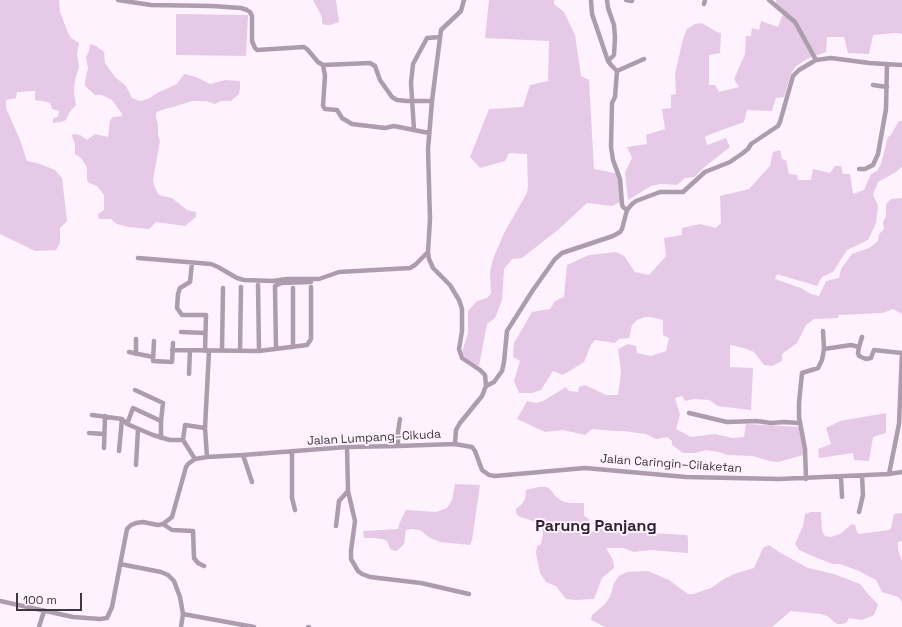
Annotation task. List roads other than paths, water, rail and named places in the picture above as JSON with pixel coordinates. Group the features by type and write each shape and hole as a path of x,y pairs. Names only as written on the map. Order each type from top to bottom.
{"street":[{"path":"118,0 151,5 176,2 241,8 248,10 251,13 252,41 255,48 260,50 304,47 318,62 323,65 370,62 375,66 380,80 392,97 398,100 432,101"},
{"path":"464,0 461,11 443,28 440,37 429,133 430,219 428,252 433,268 450,285 459,300 462,309 462,331 459,349 462,358 485,375 486,386"},
{"path":"591,0 592,14 608,61 617,71 615,97 612,103 611,147 613,160 620,179 622,204 627,210 636,201 656,193 683,192 705,172 730,162 744,153 751,144 775,128 780,122 794,76 799,70 816,60 831,58 902,65"},
{"path":"607,0 614,25 615,37 614,54 608,61"},
{"path":"626,0 632,1"},
{"path":"769,0 795,22 816,60"},
{"path":"414,130 411,83 413,64 427,38 440,37"},
{"path":"617,71 644,59"},
{"path":"859,169 865,169 873,165 878,154 886,109 887,64"},
{"path":"323,65 325,76 323,106 325,109 337,110 342,118 352,124 385,128 394,126 429,133"},
{"path":"873,85 887,86"},
{"name":"Jalan Lumpang–Cikuda","path":"195,459 207,456 292,452 347,447 455,444 456,430 460,423 482,396 486,386 494,382 502,371 507,332 533,290 555,260 562,253 620,232 622,230 627,210"},
{"path":"276,349 275,286 281,283 311,282 339,272 410,268 428,252"},
{"path":"138,258 211,264 237,278 244,280 273,281 287,279 316,279"},
{"path":"192,263 190,282 180,288 177,308 182,315 206,315 205,333 207,351 207,397 205,428 207,456"},
{"path":"258,285 258,351"},
{"path":"240,351 241,287"},
{"path":"172,350 258,351 307,345 311,339 310,287"},
{"path":"222,350 223,288"},
{"path":"293,347 294,288"},
{"path":"806,478 805,449 799,423 802,373 818,368 822,360 824,349 823,330"},
{"path":"181,332 205,333"},
{"path":"862,337 858,353 862,358 871,358 874,350 902,353 899,424 889,474"},
{"path":"136,339 136,354"},
{"path":"154,341 153,361 172,362 173,343"},
{"path":"824,349 851,345 859,347"},
{"path":"189,374 190,350"},
{"path":"129,352 153,357"},
{"path":"135,390 163,403 160,421 161,438"},
{"path":"127,424 133,408 160,421"},
{"path":"689,413 727,422 757,421 771,423 799,423"},
{"path":"92,415 122,419 127,424 161,438 183,440"},
{"path":"104,448 105,416"},
{"path":"120,451 122,419"},
{"path":"398,446 400,419"},
{"path":"0,601 73,617 100,619 107,618 112,607 125,533 131,525 143,522 158,525 163,524 172,517 186,467 192,460 195,459 183,440 185,425 205,428"},
{"path":"136,465 138,429"},
{"path":"89,433 104,434"},
{"name":"Jalan Caringin–Cilaketan","path":"455,444 472,447 482,470 489,475 495,476 585,468 686,477 806,478 862,476 902,472"},
{"path":"347,447 348,491 355,521 351,559 358,570 362,574 370,577 393,581 421,583 469,594"},
{"path":"292,452 292,498 295,510"},
{"path":"243,455 252,482"},
{"path":"859,512 863,495 862,476"},
{"path":"841,477 842,498"},
{"path":"336,526 339,501 348,491"},
{"path":"163,524 172,530 193,531 194,558 198,564 204,566"},
{"path":"120,564 168,575 174,581 183,614 181,627"},
{"path":"39,627 44,611"},
{"path":"183,614 254,627"}],"district":[{"name":"Parung Panjang","path":"596,527"}]}
